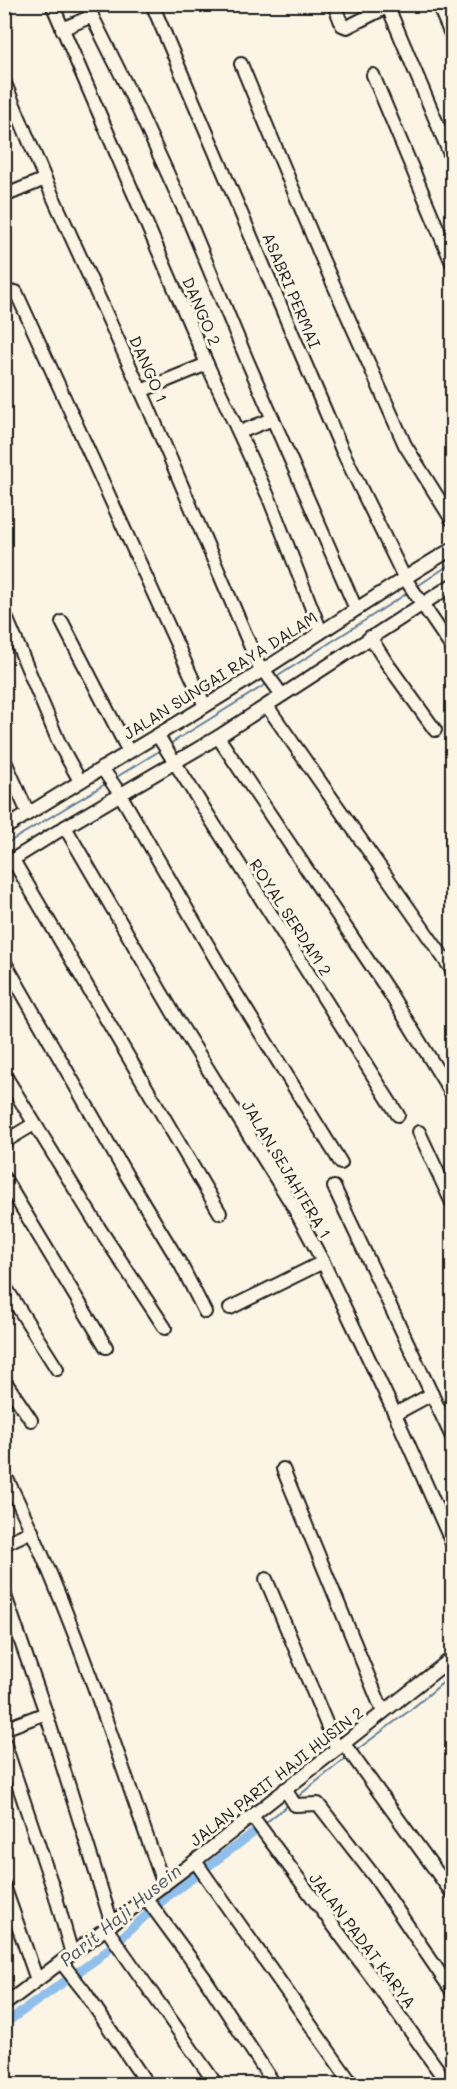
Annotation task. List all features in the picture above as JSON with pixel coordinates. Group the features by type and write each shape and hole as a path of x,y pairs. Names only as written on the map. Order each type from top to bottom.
{"street":[{"name":"DANGO 2","path":"52,4 207,364 269,498 321,632"},
{"name":"ASABRI PERMAI","path":"152,4 342,450 406,581 453,648"},
{"path":"334,4 342,25 345,27 386,6 453,159"},
{"path":"438,4 453,37"},
{"path":"62,29 90,10 187,216 356,609"},
{"path":"241,64 320,254 405,445 453,520"},
{"path":"373,75 453,264"},
{"name":"DANGO 1","path":"4,81 45,179 264,671 279,692"},
{"path":"5,195 45,179"},
{"path":"16,292 205,706"},
{"path":"141,391 207,364"},
{"path":"240,432 273,418"},
{"name":"JALAN SUNGAI RAYA DALAM","path":"4,829 80,781 104,770 129,752 165,748 205,706 264,671 356,609 406,581 453,549"},
{"path":"220,1213 9,862 65,827 117,789 165,748 218,737 267,706 279,692 370,637 420,602 453,585"},
{"path":"4,612 60,745 80,781"},
{"path":"62,622 129,752"},
{"path":"370,637 435,729"},
{"path":"267,706 453,970"},
{"path":"218,737 389,992 453,1094"},
{"name":"ROYAL SERDAM 2","path":"165,748 398,1115"},
{"path":"4,759 28,813"},
{"path":"104,770 232,987 341,1163"},
{"name":"JALAN SEJAHTERA 1","path":"65,827 178,1022 293,1206 323,1262 453,1543"},
{"path":"4,961 181,1265 205,1312"},
{"path":"4,1074 165,1328"},
{"path":"4,1142 34,1124"},
{"path":"419,1132 453,1203"},
{"path":"4,1178 106,1347"},
{"path":"334,1187 453,1437"},
{"path":"230,1308 323,1262"},
{"path":"4,1285 57,1369"},
{"path":"4,1380 31,1420"},
{"path":"395,1414 432,1394"},
{"path":"283,1469 383,1713"},
{"path":"8,1479 32,1530 89,1673 164,1885"},
{"path":"4,1544 32,1530"},
{"path":"266,1579 346,1751 453,1893"},
{"path":"4,1593 46,1713 109,1926 117,1943 216,2085"},
{"name":"JALAN PARIT HAJI HUSIN 2","path":"4,2005 37,1980 68,1971 72,1954 109,1926 149,1902 164,1885 254,1820 286,1791 346,1751 383,1713 453,1658"},
{"path":"4,1729 46,1713"},
{"path":"4,1742 55,1894 72,1954"},
{"path":"286,1791 295,1805 318,1804 374,1876 453,1991"},
{"name":"JALAN PADAT KARYA","path":"254,1820 379,1987 448,2085"},
{"path":"195,1862 352,2085"},
{"path":"4,1886 37,1980"},
{"path":"149,1902 204,1977 274,2085"},
{"path":"68,1971 147,2085"}],"waterway":[{"path":"416,587 452,563"},
{"path":"275,678 409,592"},
{"path":"168,745 268,683"},
{"path":"115,778 161,750"},
{"path":"4,845 107,783"},
{"path":"354,1752 452,1675"},
{"path":"296,1798 347,1757"},
{"path":"263,1825 289,1804"},
{"name":"Parit Haji Husein","path":"4,2024 98,1958 167,1897 256,1831"}]}
